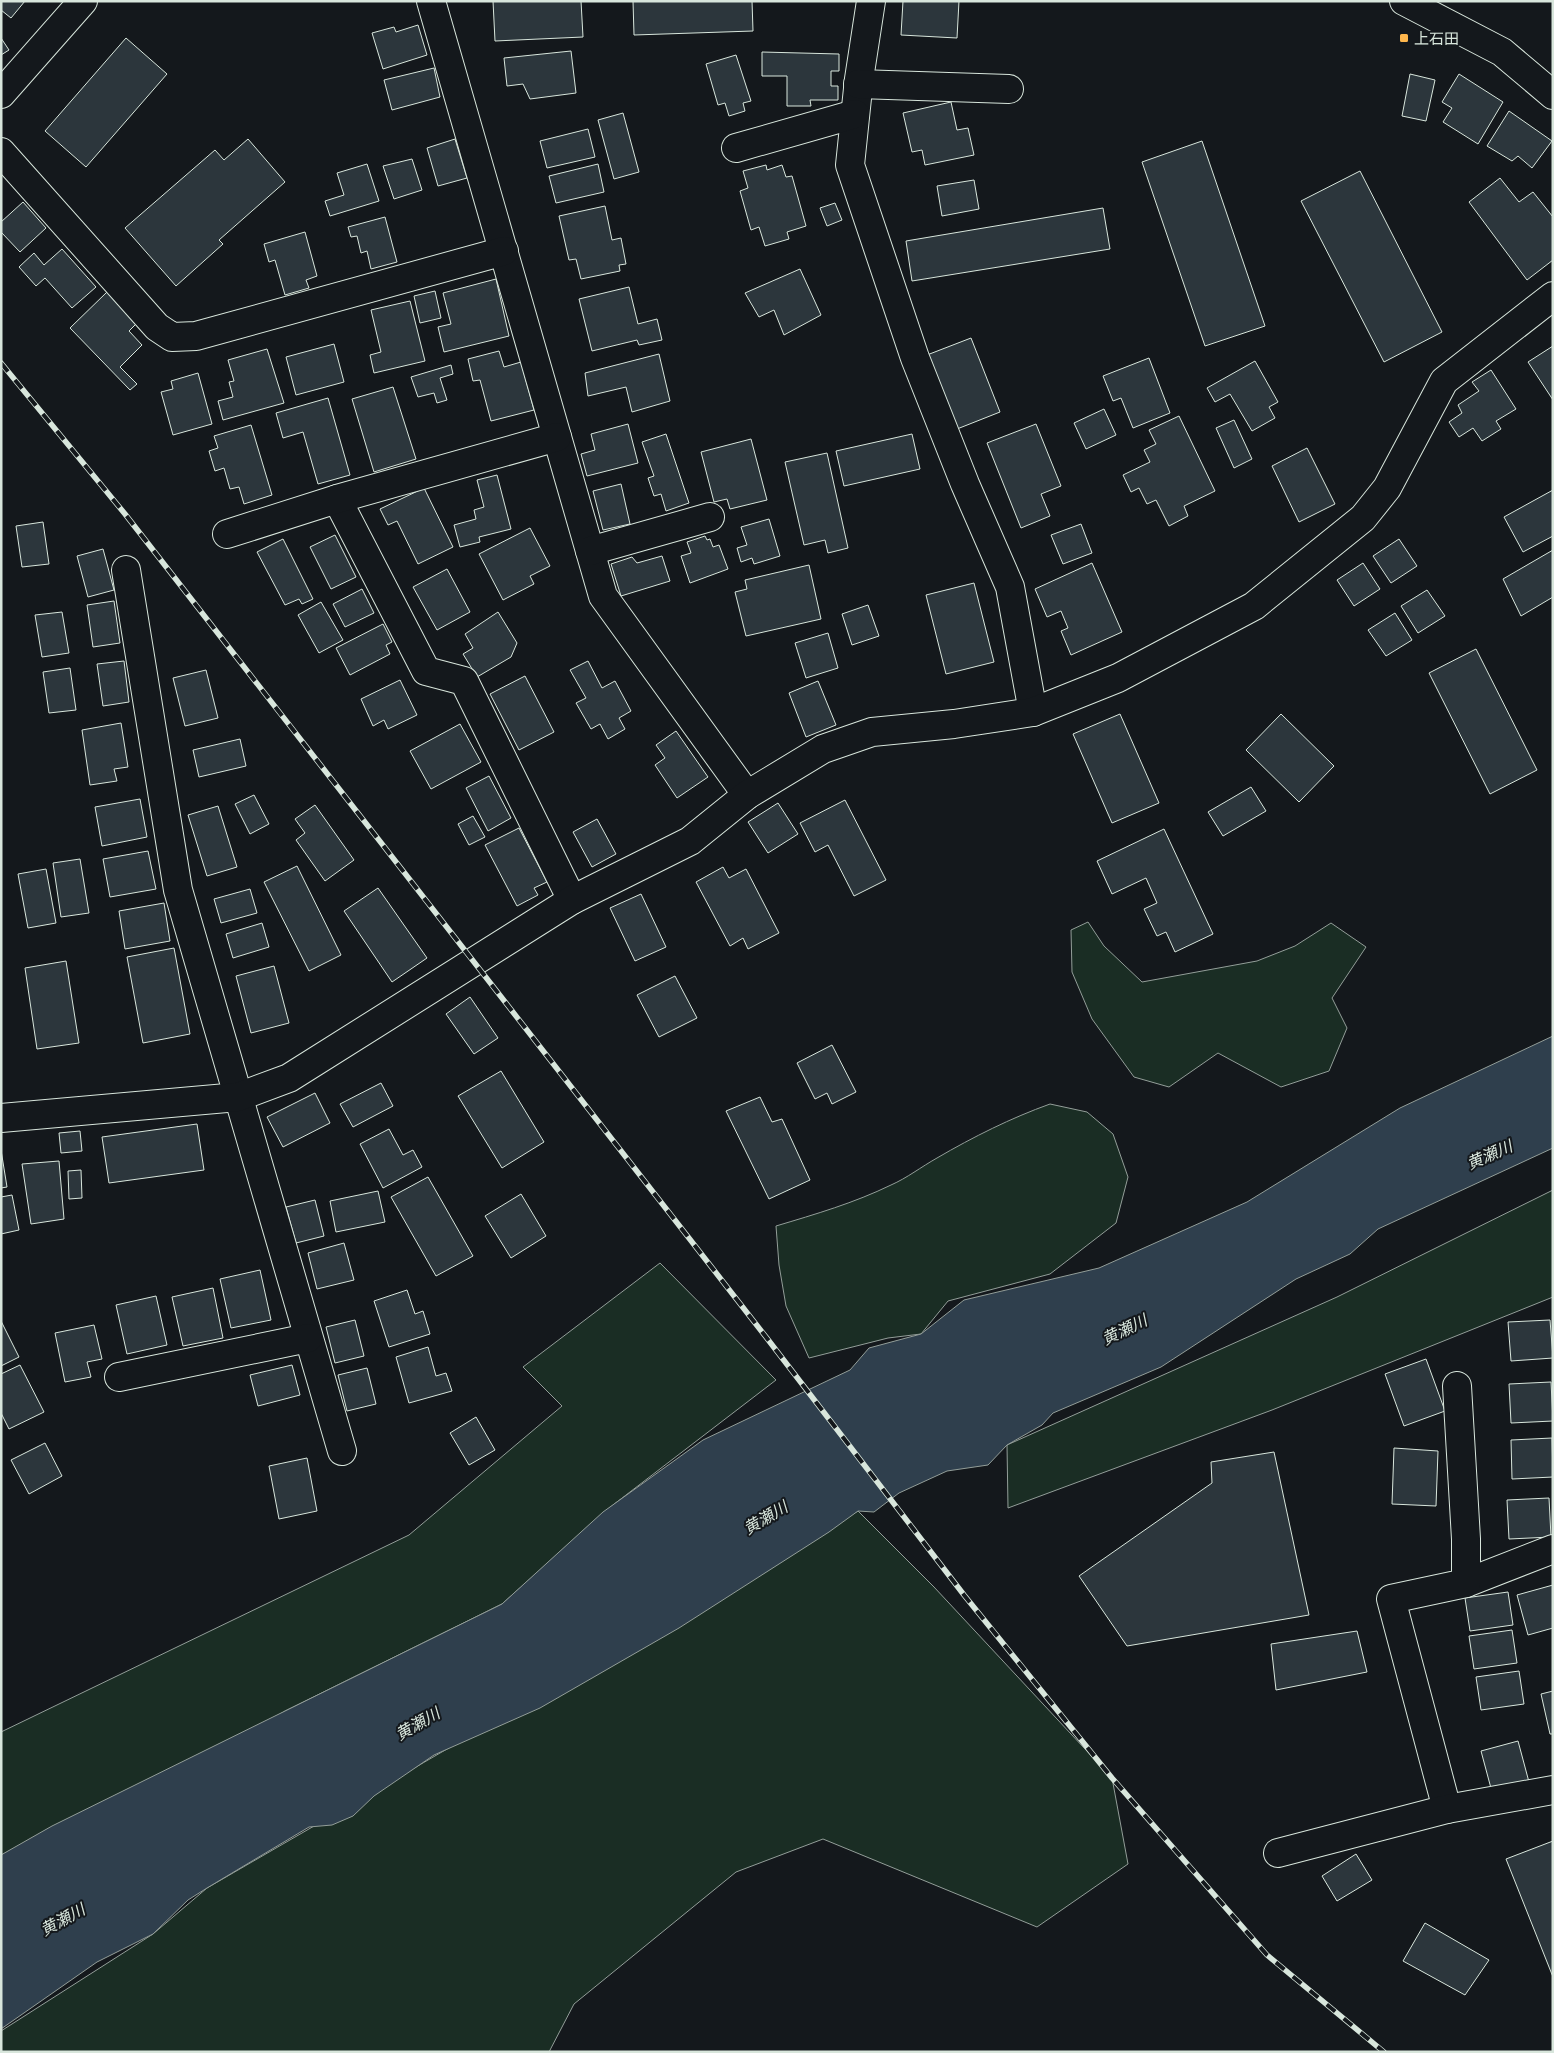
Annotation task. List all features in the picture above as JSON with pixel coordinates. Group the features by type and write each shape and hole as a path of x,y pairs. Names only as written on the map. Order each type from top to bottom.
{"street":[{"path":"1,94 83,1"},
{"path":"430,1 603,596 747,796"},
{"path":"871,1 858,84 850,165 915,358 965,484 1010,587 1033,712"},
{"path":"1404,1 1439,10 1502,52 1553,95"},
{"path":"858,84 1009,89"},
{"path":"736,148 855,114"},
{"path":"1,152 157,327 172,337 196,336 504,251"},
{"path":"1,1118 238,1097 289,1078 572,900 690,841 747,796 823,749 872,732 954,724 1033,712 1118,678 1254,606 1362,518 1387,488 1444,381 1553,296"},
{"path":"226,534 337,498 557,437"},
{"path":"337,498 426,671 464,681 572,900"},
{"path":"590,551 710,517"},
{"path":"126,570 178,890 342,1451"},
{"path":"119,1377 308,1338"},
{"path":"1457,1386 1466,1539 1466,1583"},
{"path":"1447,1809 1391,1599 1466,1583 1553,1549"},
{"path":"1278,1853 1447,1809 1553,1790"}],"green space":[{"path":"1088,922 1104,946 1142,982 1257,961 1295,946 1331,923 1366,947 1332,998 1347,1028 1329,1071 1281,1087 1218,1053 1169,1087 1134,1077 1092,1019 1072,972 1071,930"},
{"path":"1050,1104 1087,1112 1113,1134 1128,1177 1116,1223 1050,1274 948,1301 921,1334 888,1338 809,1358 786,1306 779,1265 776,1226 835,1208 877,1191 903,1179 978,1135"},
{"path":"1553,1190 1553,1297 1272,1410 1008,1508 1007,1445 1337,1297"},
{"path":"660,1263 776,1380 613,1505 502,1604 285,1711 1,1888 1,1732 409,1535 562,1406 523,1367"},
{"path":"858,1511 934,1587 1112,1778 1128,1864 1037,1927 823,1839 736,1872 574,2004 549,2052 1,2052 1,2031 153,1934 207,1888"}],"water":[{"name":"黄瀬川","path":"1553,1036 1553,1148 1378,1229 1350,1254 1296,1279 1161,1367 1053,1413 1042,1425 1007,1445 988,1465 947,1471 899,1493 874,1512 858,1511 829,1532 679,1628 540,1708 434,1755 374,1796 353,1816 332,1825 309,1827 207,1888 188,1900 153,1934 97,1962 1,2029 1,1855 52,1826 502,1604 603,1512 703,1440 850,1370 869,1348 921,1334 964,1300 1099,1268 1247,1202 1400,1108"}],"building":[{"path":"1,1 25,1 11,18 1,10"},
{"path":"493,1 581,1 583,37 495,41"},
{"path":"633,1 752,1 753,31 634,35"},
{"path":"903,1 959,1 957,38 901,35"},
{"path":"418,25 427,55 383,69 372,33 394,27 396,32"},
{"path":"1,38 9,50 1,55"},
{"path":"126,38 167,74 86,167 45,131"},
{"path":"571,51 576,93 530,99 523,84 507,86 504,58"},
{"path":"762,52 839,54 839,71 831,71 831,86 838,86 838,100 810,100 811,106 787,106 787,76 762,76"},
{"path":"736,55 751,101 743,103 745,111 729,116 725,103 718,105 706,64"},
{"path":"434,68 440,97 392,110 384,80"},
{"path":"1410,74 1435,80 1426,121 1402,116"},
{"path":"1459,74 1503,102 1478,144 1443,122 1452,108 1442,102"},
{"path":"951,102 957,130 968,128 974,155 925,165 922,150 912,152 903,113"},
{"path":"1509,111 1552,141 1532,168 1518,156 1512,161 1487,146"},
{"path":"623,113 639,172 614,179 598,120"},
{"path":"588,129 595,157 547,168 540,141"},
{"path":"248,139 285,182 219,240 223,244 176,286 125,228 215,150 224,160"},
{"path":"455,139 467,178 438,186 427,148"},
{"path":"1202,141 1265,326 1205,346 1142,162"},
{"path":"412,159 422,190 394,199 383,166"},
{"path":"367,164 379,201 330,216 325,201 344,195 337,173"},
{"path":"598,164 604,192 556,203 549,176"},
{"path":"766,165 767,170 782,165 786,177 792,176 806,226 787,232 789,239 765,246 759,227 751,230 740,191 748,188 743,171"},
{"path":"1360,171 1442,332 1384,362 1301,201"},
{"path":"1500,178 1519,202 1533,192 1553,217 1553,260 1527,280 1469,202"},
{"path":"974,180 979,209 942,216 937,186"},
{"path":"23,202 46,228 20,252 1,232 1,222"},
{"path":"835,203 842,220 827,226 820,208"},
{"path":"605,206 612,240 621,238 626,264 619,265 620,271 581,279 576,259 569,260 559,216"},
{"path":"1103,208 1110,249 912,281 906,241"},
{"path":"385,217 397,262 371,269 367,251 361,253 357,236 351,237 348,227"},
{"path":"305,232 317,276 306,280 309,288 285,295 275,260 269,262 264,244"},
{"path":"62,249 96,287 72,308 45,278 36,286 19,267 34,253 44,265"},
{"path":"800,269 821,315 784,335 774,310 759,317 745,293"},
{"path":"496,279 509,336 444,352 438,327 451,324 443,293"},
{"path":"629,287 638,324 657,319 662,340 639,345 637,340 592,351 579,299"},
{"path":"435,291 441,318 420,323 414,296"},
{"path":"107,292 137,323 129,331 142,345 120,367 137,384 130,390 70,328"},
{"path":"410,301 425,361 374,373 370,355 381,352 371,310"},
{"path":"971,338 1000,412 957,429 927,355"},
{"path":"334,344 344,382 296,395 286,357"},
{"path":"1553,346 1553,400 1528,362"},
{"path":"267,349 284,403 223,420 218,401 233,397 229,382 234,381 228,360"},
{"path":"499,351 504,367 521,362 534,410 491,421 480,380 473,381 468,359"},
{"path":"659,354 670,401 632,412 626,387 588,396 585,373"},
{"path":"1149,358 1170,413 1133,428 1121,398 1113,401 1103,376"},
{"path":"1255,361 1278,402 1269,407 1275,418 1252,431 1230,394 1215,402 1207,388"},
{"path":"451,365 453,374 440,378 447,400 437,403 434,393 418,397 411,377"},
{"path":"1491,370 1516,409 1496,421 1501,429 1482,441 1473,428 1459,437 1449,422 1462,413 1458,405 1479,391 1472,382"},
{"path":"198,373 212,424 173,435 161,392 173,389 171,381"},
{"path":"393,387 416,459 374,472 352,399"},
{"path":"328,398 350,475 318,484 303,432 283,438 276,413"},
{"path":"1104,409 1116,435 1086,449 1074,423"},
{"path":"1179,416 1215,491 1184,506 1188,516 1169,526 1156,500 1147,504 1139,488 1131,492 1123,475 1150,462 1144,450 1156,444 1149,430"},
{"path":"1234,420 1252,459 1234,468 1216,428"},
{"path":"628,424 638,463 587,476 581,454 595,450 591,434"},
{"path":"1036,424 1061,486 1041,494 1050,516 1021,528 987,443"},
{"path":"251,425 272,495 244,504 239,487 230,489 224,468 215,471 209,451 218,448 214,436"},
{"path":"666,434 689,503 666,511 661,494 654,496 648,478 654,476 642,442"},
{"path":"912,434 920,469 844,486 836,451"},
{"path":"751,439 767,500 730,509 727,499 714,502 701,452"},
{"path":"1307,448 1335,504 1299,522 1272,466"},
{"path":"827,453 848,548 828,553 825,540 804,545 785,462"},
{"path":"497,475 511,529 479,537 480,542 460,547 454,525 476,519 474,510 484,507 477,480"},
{"path":"621,484 630,524 603,530 593,491"},
{"path":"424,488 453,547 418,564 397,521 388,525 380,509"},
{"path":"1553,490 1553,536 1523,552 1504,517"},
{"path":"769,519 780,556 754,564 752,558 741,562 737,548 747,545 741,527"},
{"path":"43,522 49,564 22,567 16,526"},
{"path":"1081,524 1092,553 1063,564 1051,535"},
{"path":"530,528 550,566 530,576 534,584 503,600 479,554"},
{"path":"335,535 356,577 331,589 310,547"},
{"path":"705,536 707,540 710,539 713,547 719,545 728,569 690,583 681,556 691,553 687,542"},
{"path":"283,539 313,599 302,604 299,599 285,605 257,552"},
{"path":"1399,539 1417,566 1391,583 1373,556"},
{"path":"103,549 114,590 88,597 77,556"},
{"path":"1553,550 1553,597 1521,616 1503,579"},
{"path":"662,556 670,581 621,596 611,564 632,557 637,563"},
{"path":"1092,563 1122,632 1071,655 1061,631 1068,628 1061,611 1047,617 1035,589"},
{"path":"1363,563 1380,589 1354,606 1337,580"},
{"path":"809,565 821,619 746,636 735,592 747,589 745,580"},
{"path":"447,569 470,612 437,630 413,587"},
{"path":"974,583 994,662 946,674 926,595"},
{"path":"362,589 374,613 345,627 333,604"},
{"path":"1427,590 1445,616 1418,633 1401,606"},
{"path":"114,601 120,643 93,647 87,605"},
{"path":"321,602 343,640 319,653 298,615"},
{"path":"868,605 879,636 852,645 842,614"},
{"path":"62,612 69,653 42,657 35,615"},
{"path":"498,612 517,643 511,657 477,677 463,654 473,648 465,634"},
{"path":"1395,613 1412,640 1386,656 1368,630"},
{"path":"383,624 392,642 386,645 390,654 350,675 336,648"},
{"path":"828,633 838,668 806,678 795,643"},
{"path":"1476,649 1537,770 1490,794 1429,673"},
{"path":"124,661 129,702 103,706 97,664"},
{"path":"588,661 602,688 615,681 631,711 619,718 625,729 608,739 600,724 591,729 576,703 586,698 570,670"},
{"path":"70,668 76,710 49,713 43,672"},
{"path":"206,670 218,718 185,726 173,678"},
{"path":"525,676 554,732 519,750 490,694"},
{"path":"400,680 417,715 388,729 384,720 373,726 361,699"},
{"path":"818,681 836,725 806,737 789,693"},
{"path":"1120,714 1159,803 1112,823 1073,734"},
{"path":"1281,714 1334,766 1299,802 1246,750"},
{"path":"121,723 128,767 114,769 117,781 90,785 82,730"},
{"path":"460,724 481,762 431,789 410,751"},
{"path":"676,731 708,777 677,798 655,765 665,758 656,745"},
{"path":"240,739 246,766 199,777 193,750"},
{"path":"489,776 511,818 488,831 466,788"},
{"path":"1251,787 1266,811 1223,836 1208,812"},
{"path":"254,795 269,824 250,834 235,804"},
{"path":"140,799 147,837 102,846 95,807"},
{"path":"845,800 886,880 854,896 828,845 815,852 800,823"},
{"path":"778,803 798,834 768,853 748,822"},
{"path":"315,805 354,860 325,881 296,840 305,833 295,819"},
{"path":"218,806 237,867 207,876 188,815"},
{"path":"473,816 485,837 469,845 458,824"},
{"path":"597,819 616,854 592,867 573,832"},
{"path":"519,828 547,882 534,888 538,895 517,906 485,845"},
{"path":"1164,829 1213,934 1175,952 1166,932 1157,936 1144,909 1157,903 1146,878 1112,894 1097,861"},
{"path":"148,851 156,889 110,897 103,859"},
{"path":"80,859 89,913 61,917 53,863"},
{"path":"297,866 341,955 309,971 264,882"},
{"path":"723,867 729,878 746,869 779,933 748,949 743,938 730,946 696,882"},
{"path":"46,869 56,923 28,928 18,874"},
{"path":"378,888 427,958 392,982 344,911"},
{"path":"250,889 257,913 221,923 214,899"},
{"path":"641,894 666,947 635,961 610,908"},
{"path":"164,903 170,941 125,949 119,911"},
{"path":"262,923 269,947 233,958 226,934"},
{"path":"174,948 190,1034 143,1043 127,957"},
{"path":"66,961 79,1043 37,1049 25,968"},
{"path":"274,966 289,1023 251,1033 236,976"},
{"path":"675,976 697,1018 659,1037 637,995"},
{"path":"470,997 498,1038 474,1054 446,1014"},
{"path":"832,1045 856,1092 832,1104 827,1093 815,1099 797,1063"},
{"path":"501,1071 544,1142 502,1168 458,1096"},
{"path":"381,1083 393,1106 353,1127 340,1104"},
{"path":"315,1093 330,1123 283,1147 267,1117"},
{"path":"760,1097 772,1122 782,1119 810,1180 769,1199 726,1111"},
{"path":"197,1124 204,1170 109,1183 102,1137"},
{"path":"389,1129 403,1155 413,1150 422,1167 383,1188 360,1144"},
{"path":"80,1131 82,1151 61,1153 59,1133"},
{"path":"1,1150 7,1187 1,1188"},
{"path":"59,1161 64,1219 31,1224 22,1164"},
{"path":"81,1170 82,1198 69,1199 68,1171"},
{"path":"428,1177 473,1256 436,1276 391,1197"},
{"path":"378,1191 385,1222 336,1232 330,1201"},
{"path":"521,1194 546,1236 511,1258 485,1216"},
{"path":"12,1195 19,1230 1,1234 1,1197"},
{"path":"315,1200 324,1236 296,1243 286,1207"},
{"path":"344,1243 354,1280 317,1289 308,1253"},
{"path":"260,1270 271,1320 231,1328 220,1279"},
{"path":"213,1288 223,1338 183,1346 172,1297"},
{"path":"407,1290 415,1314 423,1311 430,1334 389,1347 374,1301"},
{"path":"156,1296 167,1345 127,1354 116,1305"},
{"path":"355,1320 364,1356 335,1363 326,1327"},
{"path":"1550,1320 1553,1358 1511,1361 1508,1322"},
{"path":"1,1321 19,1357 1,1366"},
{"path":"94,1325 102,1359 87,1362 91,1377 65,1382 55,1333"},
{"path":"428,1347 436,1376 446,1373 452,1391 409,1403 396,1357"},
{"path":"1426,1359 1445,1411 1404,1426 1385,1374"},
{"path":"20,1365 44,1412 9,1429 1,1413 1,1374"},
{"path":"292,1365 300,1395 258,1406 250,1375"},
{"path":"367,1368 376,1404 347,1411 338,1375"},
{"path":"1551,1382 1553,1421 1511,1423 1509,1384"},
{"path":"476,1417 495,1450 469,1465 450,1433"},
{"path":"1552,1438 1553,1477 1512,1479 1511,1440"},
{"path":"45,1443 62,1476 29,1494 11,1460"},
{"path":"1394,1448 1438,1451 1436,1506 1392,1504"},
{"path":"1274,1452 1309,1615 1127,1646 1079,1576 1212,1483 1211,1462"},
{"path":"307,1458 317,1511 279,1519 269,1466"},
{"path":"1549,1498 1551,1537 1509,1539 1507,1500"},
{"path":"1553,1585 1553,1628 1528,1635 1517,1595"},
{"path":"1508,1592 1513,1625 1470,1631 1465,1598"},
{"path":"1512,1630 1517,1663 1474,1669 1469,1636"},
{"path":"1357,1631 1367,1672 1276,1690 1271,1644"},
{"path":"1519,1671 1524,1704 1481,1710 1476,1677"},
{"path":"1553,1691 1553,1734 1550,1734 1541,1694"},
{"path":"1518,1741 1529,1782 1492,1792 1481,1751"},
{"path":"1553,1841 1553,1977 1506,1859"},
{"path":"1356,1854 1372,1880 1337,1901 1322,1876"},
{"path":"1425,1923 1489,1960 1465,1995 1403,1961"}],"railway":[{"path":"1,363 125,514 766,1337 964,1595 1112,1778 1267,1955 1384,2052"}],"place":[{"name":"上石田","path":"1404,38"}]}
